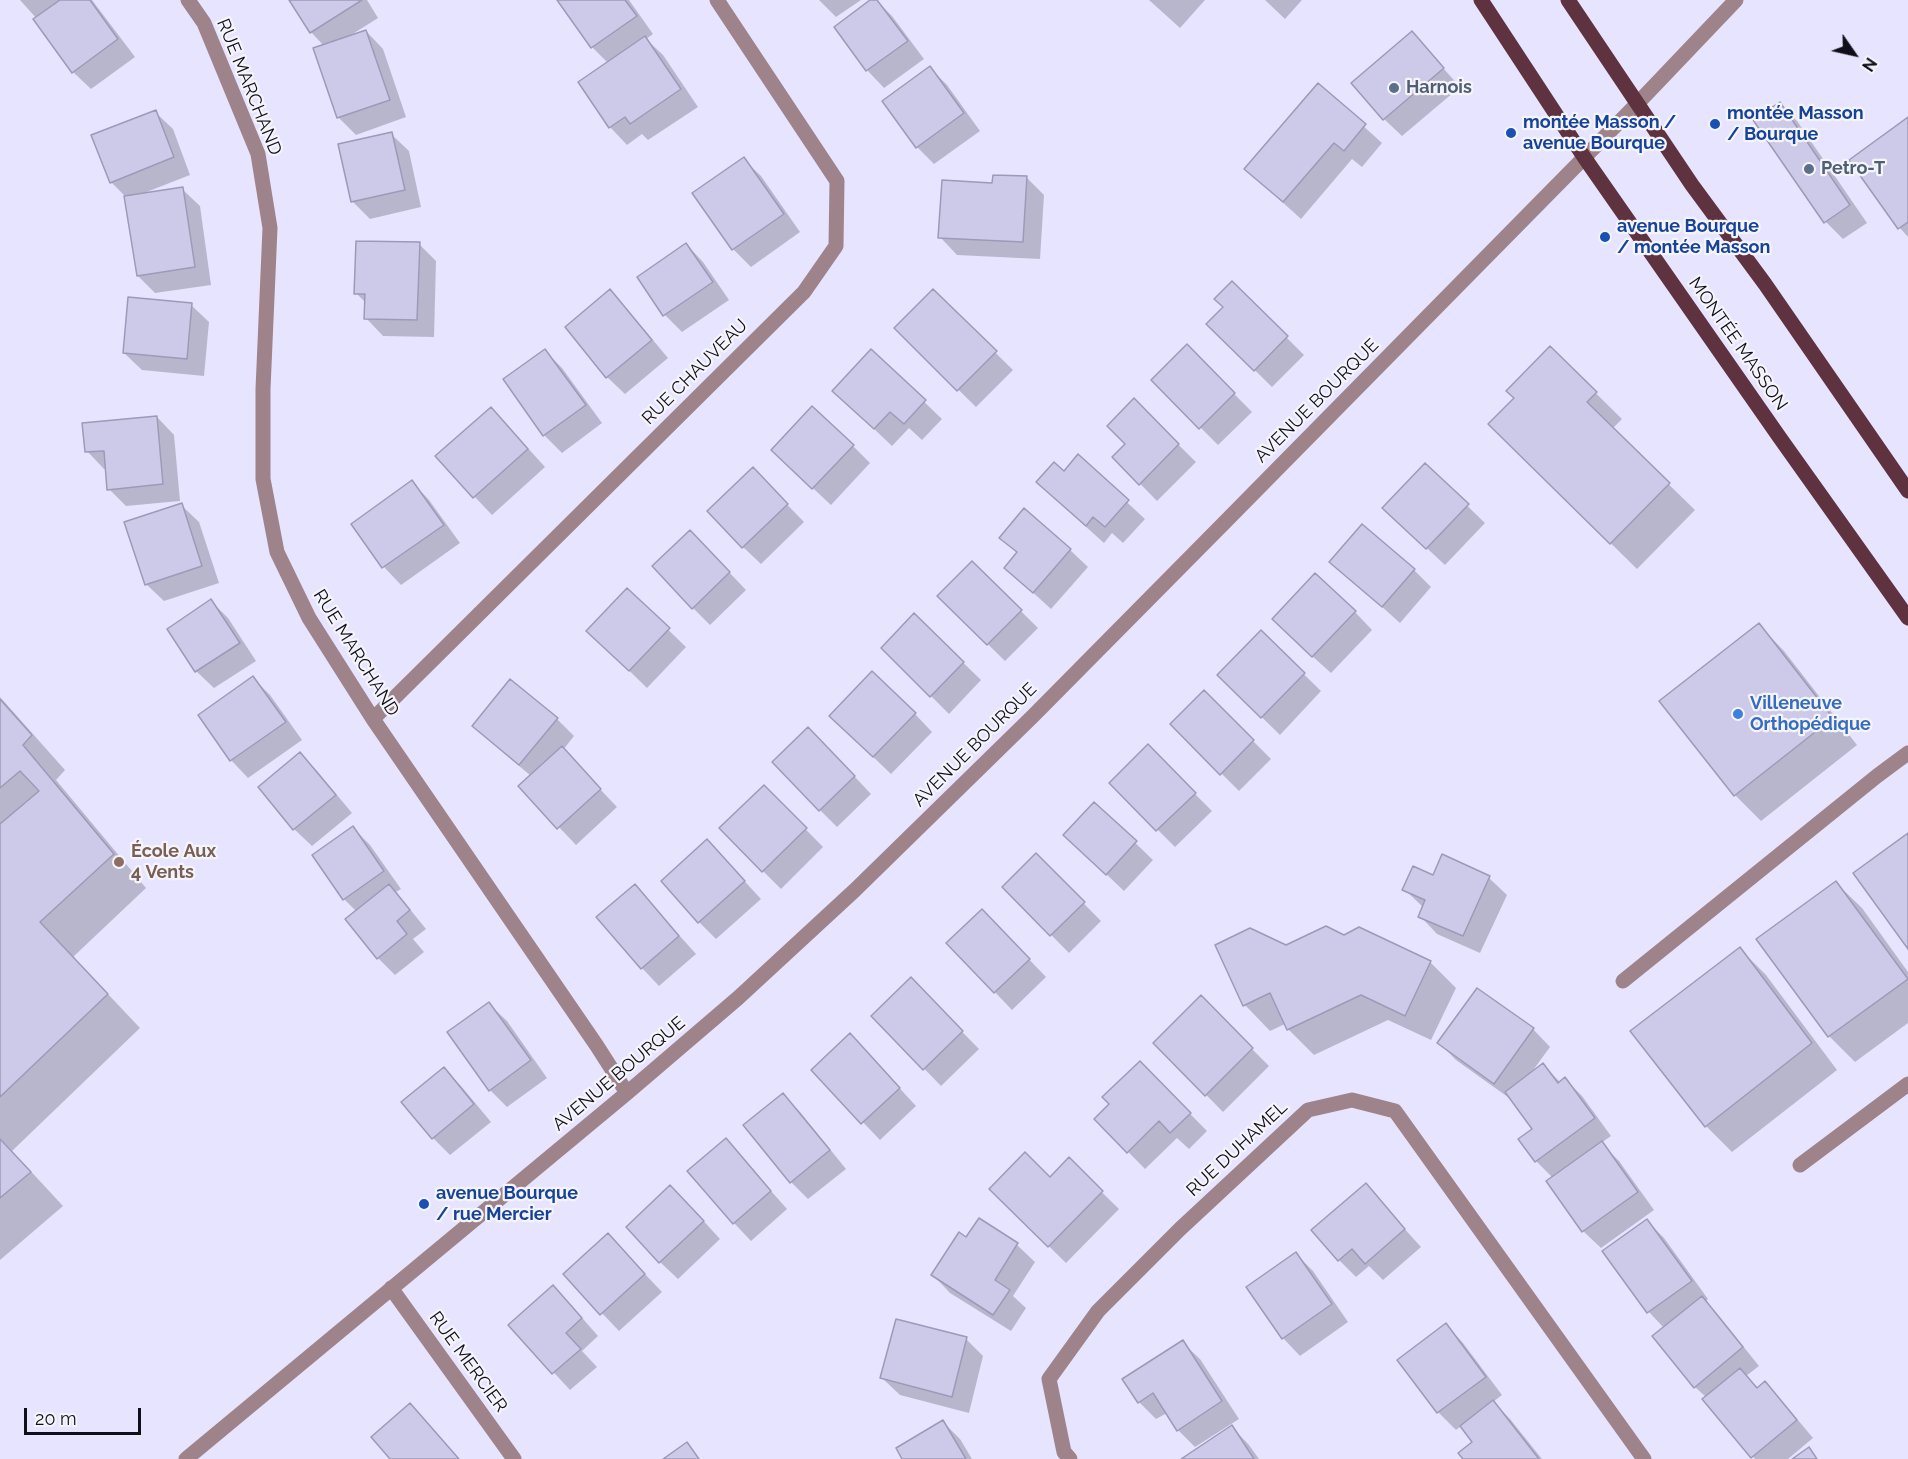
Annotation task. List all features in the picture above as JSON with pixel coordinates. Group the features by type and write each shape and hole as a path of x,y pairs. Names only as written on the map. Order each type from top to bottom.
{"main road":[{"name":"MONTÉE MASSON","path":"1481,0 1584,157 1908,618"},
{"path":"1568,0 1636,105 1765,284 1908,491"}],"street":[{"name":"RUE MARCHAND","path":"188,0 204,23 258,154 269,218 263,389 263,479 277,552 309,618 373,719 597,1046 627,1094"},
{"name":"RUE CHAUVEAU","path":"373,719 804,292 836,246 837,181 717,0"},
{"name":"AVENUE BOURQUE","path":"186,1459 627,1094 747,991 855,890 966,782 1636,105 1736,0"},
{"path":"1623,981 1908,753"},
{"path":"1800,1165 1908,1084"},
{"name":"RUE DUHAMEL","path":"1070,1459 1064,1452 1049,1379 1098,1311 1180,1229 1308,1110 1352,1100 1395,1111 1644,1459"},
{"name":"RUE MERCIER","path":"391,1288 513,1459"}],"building":[{"path":"60,0 90,0 118,39 72,73 33,19"},
{"path":"289,0 362,0 310,33"},
{"path":"557,0 625,0 637,16 591,48"},
{"path":"870,0 877,0 908,41 866,71 834,27"},
{"path":"366,30 390,100 337,118 313,48"},
{"path":"1412,31 1444,68 1383,120 1351,83"},
{"path":"645,36 681,89 630,124 625,117 609,128 578,82"},
{"path":"930,66 964,113 916,148 882,101"},
{"path":"1318,83 1366,124 1344,151 1334,143 1283,202 1244,169"},
{"path":"1780,102 1850,205 1824,223 1753,120"},
{"path":"156,110 174,157 110,183 91,135"},
{"path":"1908,117 1908,222 1898,229 1849,160"},
{"path":"392,132 405,190 351,202 338,144"},
{"path":"744,157 784,214 732,250 692,193"},
{"path":"993,175 1027,176 1023,242 938,238 942,180 992,183"},
{"path":"183,187 195,267 137,276 124,196"},
{"path":"356,241 420,242 417,320 364,319 365,294 354,294"},
{"path":"686,243 713,282 663,316 637,277"},
{"path":"1232,281 1288,336 1254,371 1206,324 1223,307 1214,299"},
{"path":"610,289 652,340 606,378 565,327"},
{"path":"933,289 997,351 957,391 894,328"},
{"path":"128,297 192,303 187,359 123,353"},
{"path":"1187,344 1235,393 1199,429 1151,380"},
{"path":"1550,346 1597,392 1587,402 1670,483 1610,544 1488,424 1514,398 1506,391"},
{"path":"545,349 586,405 543,436 503,379"},
{"path":"871,349 926,400 904,424 890,412 874,429 832,391"},
{"path":"1134,398 1179,444 1139,485 1112,457 1125,444 1107,426"},
{"path":"812,406 854,445 812,489 771,450"},
{"path":"491,407 528,449 473,498 435,456"},
{"path":"157,416 163,484 107,490 104,451 85,452 82,423"},
{"path":"1078,454 1129,500 1105,527 1093,517 1086,526 1036,482 1054,462 1064,471"},
{"path":"1425,463 1469,504 1426,549 1382,508"},
{"path":"753,467 788,504 742,548 707,511"},
{"path":"412,480 444,525 382,568 351,524"},
{"path":"182,503 202,566 145,585 124,522"},
{"path":"1024,508 1071,549 1033,593 1004,568 1017,552 999,538"},
{"path":"1362,524 1415,569 1382,607 1329,562"},
{"path":"690,530 730,572 692,609 652,566"},
{"path":"972,561 1022,610 987,645 937,596"},
{"path":"1315,573 1356,611 1312,657 1272,619"},
{"path":"627,588 670,628 629,671 586,631"},
{"path":"211,599 240,643 195,672 167,629"},
{"path":"914,613 964,662 930,697 881,648"},
{"path":"1759,623 1833,718 1734,796 1659,701"},
{"path":"1261,630 1305,673 1261,718 1217,675"},
{"path":"872,671 916,713 873,757 829,716"},
{"path":"253,676 286,722 230,761 198,715"},
{"path":"510,679 558,718 519,765 472,726"},
{"path":"1204,690 1254,740 1220,775 1170,724"},
{"path":"0,699 32,735 23,745 114,854 40,922 108,994 0,1097 0,824 39,791 20,771 0,788"},
{"path":"808,727 855,776 819,811 772,762"},
{"path":"1148,744 1196,793 1156,831 1109,783"},
{"path":"562,746 601,789 557,829 518,786"},
{"path":"300,752 336,795 293,830 258,787"},
{"path":"764,785 807,828 762,872 719,828"},
{"path":"1094,802 1137,841 1106,875 1063,835"},
{"path":"353,826 384,871 343,900 312,855"},
{"path":"1908,833 1908,949 1853,873"},
{"path":"707,839 745,881 698,923 661,881"},
{"path":"1036,853 1085,902 1050,936 1002,887"},
{"path":"1442,854 1490,876 1463,936 1418,917 1425,900 1402,890 1413,866 1433,875"},
{"path":"1836,881 1908,979 1828,1037 1756,939"},
{"path":"389,884 410,910 397,921 407,934 377,959 345,919"},
{"path":"635,884 679,936 641,969 596,917"},
{"path":"982,909 1030,959 994,993 946,943"},
{"path":"1326,926 1344,935 1359,927 1431,961 1405,1016 1361,995 1287,1030 1270,993 1243,1006 1215,945 1250,928 1286,945"},
{"path":"1740,947 1812,1043 1705,1127 1630,1031"},
{"path":"911,977 963,1031 923,1070 871,1016"},
{"path":"1477,988 1534,1028 1494,1084 1437,1043"},
{"path":"1201,995 1253,1048 1205,1096 1153,1043"},
{"path":"489,1002 531,1060 489,1091 447,1032"},
{"path":"850,1033 900,1088 861,1124 811,1070"},
{"path":"1140,1061 1191,1113 1170,1133 1159,1121 1127,1153 1094,1119 1109,1104 1102,1097"},
{"path":"1543,1063 1558,1083 1565,1077 1595,1118 1535,1162 1518,1139 1532,1129 1505,1092"},
{"path":"444,1067 474,1104 432,1139 401,1102"},
{"path":"783,1093 830,1150 790,1183 743,1125"},
{"path":"726,1138 771,1191 733,1224 687,1171"},
{"path":"0,1139 31,1172 0,1198"},
{"path":"1602,1141 1638,1192 1582,1232 1546,1181"},
{"path":"1025,1152 1050,1177 1069,1157 1103,1191 1048,1247 989,1189"},
{"path":"1366,1183 1405,1229 1365,1264 1352,1249 1338,1261 1311,1230"},
{"path":"670,1185 704,1221 659,1263 626,1227"},
{"path":"979,1218 1018,1243 995,1280 1010,1290 993,1315 931,1275 959,1232 966,1237"},
{"path":"1647,1219 1692,1281 1647,1313 1602,1251"},
{"path":"608,1233 645,1274 600,1315 563,1274"},
{"path":"1296,1252 1332,1304 1282,1339 1246,1287"},
{"path":"553,1285 582,1318 566,1333 581,1349 552,1374 508,1325"},
{"path":"1702,1296 1743,1347 1694,1388 1652,1336"},
{"path":"896,1319 967,1337 952,1397 880,1378"},
{"path":"1446,1323 1486,1377 1437,1413 1397,1360"},
{"path":"1183,1340 1222,1401 1177,1431 1153,1393 1138,1403 1122,1379"},
{"path":"1740,1368 1757,1388 1765,1381 1797,1420 1751,1458 1702,1399"},
{"path":"1493,1400 1539,1459 1463,1459 1458,1453 1472,1442 1460,1426"},
{"path":"410,1403 459,1459 390,1459 371,1437"},
{"path":"943,1420 966,1459 902,1459 896,1448"},
{"path":"1232,1425 1254,1459 1181,1459"},
{"path":"687,1442 699,1459 663,1459"},
{"path":"1809,1447 1817,1459 1792,1459"}],"place":[{"name":"Harnois","path":"1394,88"},
{"name":"montée Masson / Bourque","path":"1715,124"},
{"name":"montée Masson / avenue Bourque","path":"1511,133"},
{"name":"Petro-T","path":"1809,169"},
{"name":"avenue Bourque / montée Masson","path":"1605,237"},
{"name":"Villeneuve Orthopédique","path":"1738,714"},
{"name":"École Aux 4 Vents","path":"119,862"},
{"name":"avenue Bourque / rue Mercier","path":"424,1204"}]}
